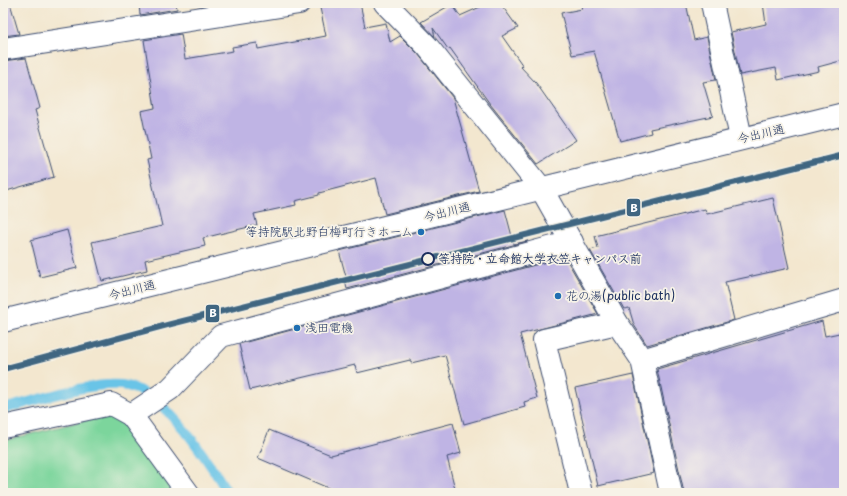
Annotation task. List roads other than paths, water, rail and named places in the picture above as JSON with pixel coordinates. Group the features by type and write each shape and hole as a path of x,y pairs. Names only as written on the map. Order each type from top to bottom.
{"street":[{"path":"3,49 299,3"},
{"path":"385,3 427,46 541,188 617,323 642,360 671,493"},
{"path":"712,3 741,138"},
{"name":"今出川通","path":"3,321 741,138 844,114"},
{"path":"3,428 111,404 138,410 170,389 221,336 572,242"},
{"path":"642,360 844,300"},
{"path":"581,493 544,340 617,323"},
{"path":"138,410 188,493"}],"waterway":[{"path":"3,409 93,386 122,385 138,390 153,399 183,428 208,462 228,493"}],"place":[{"name":"等持院駅北野白梅町行きホーム","path":"421,232"},
{"name":"等持院・立命館大学衣笠キャンパス前","path":"428,259"},
{"name":"花の湯(public bath)","path":"558,296"},
{"name":"浅田電機","path":"297,328"}]}
